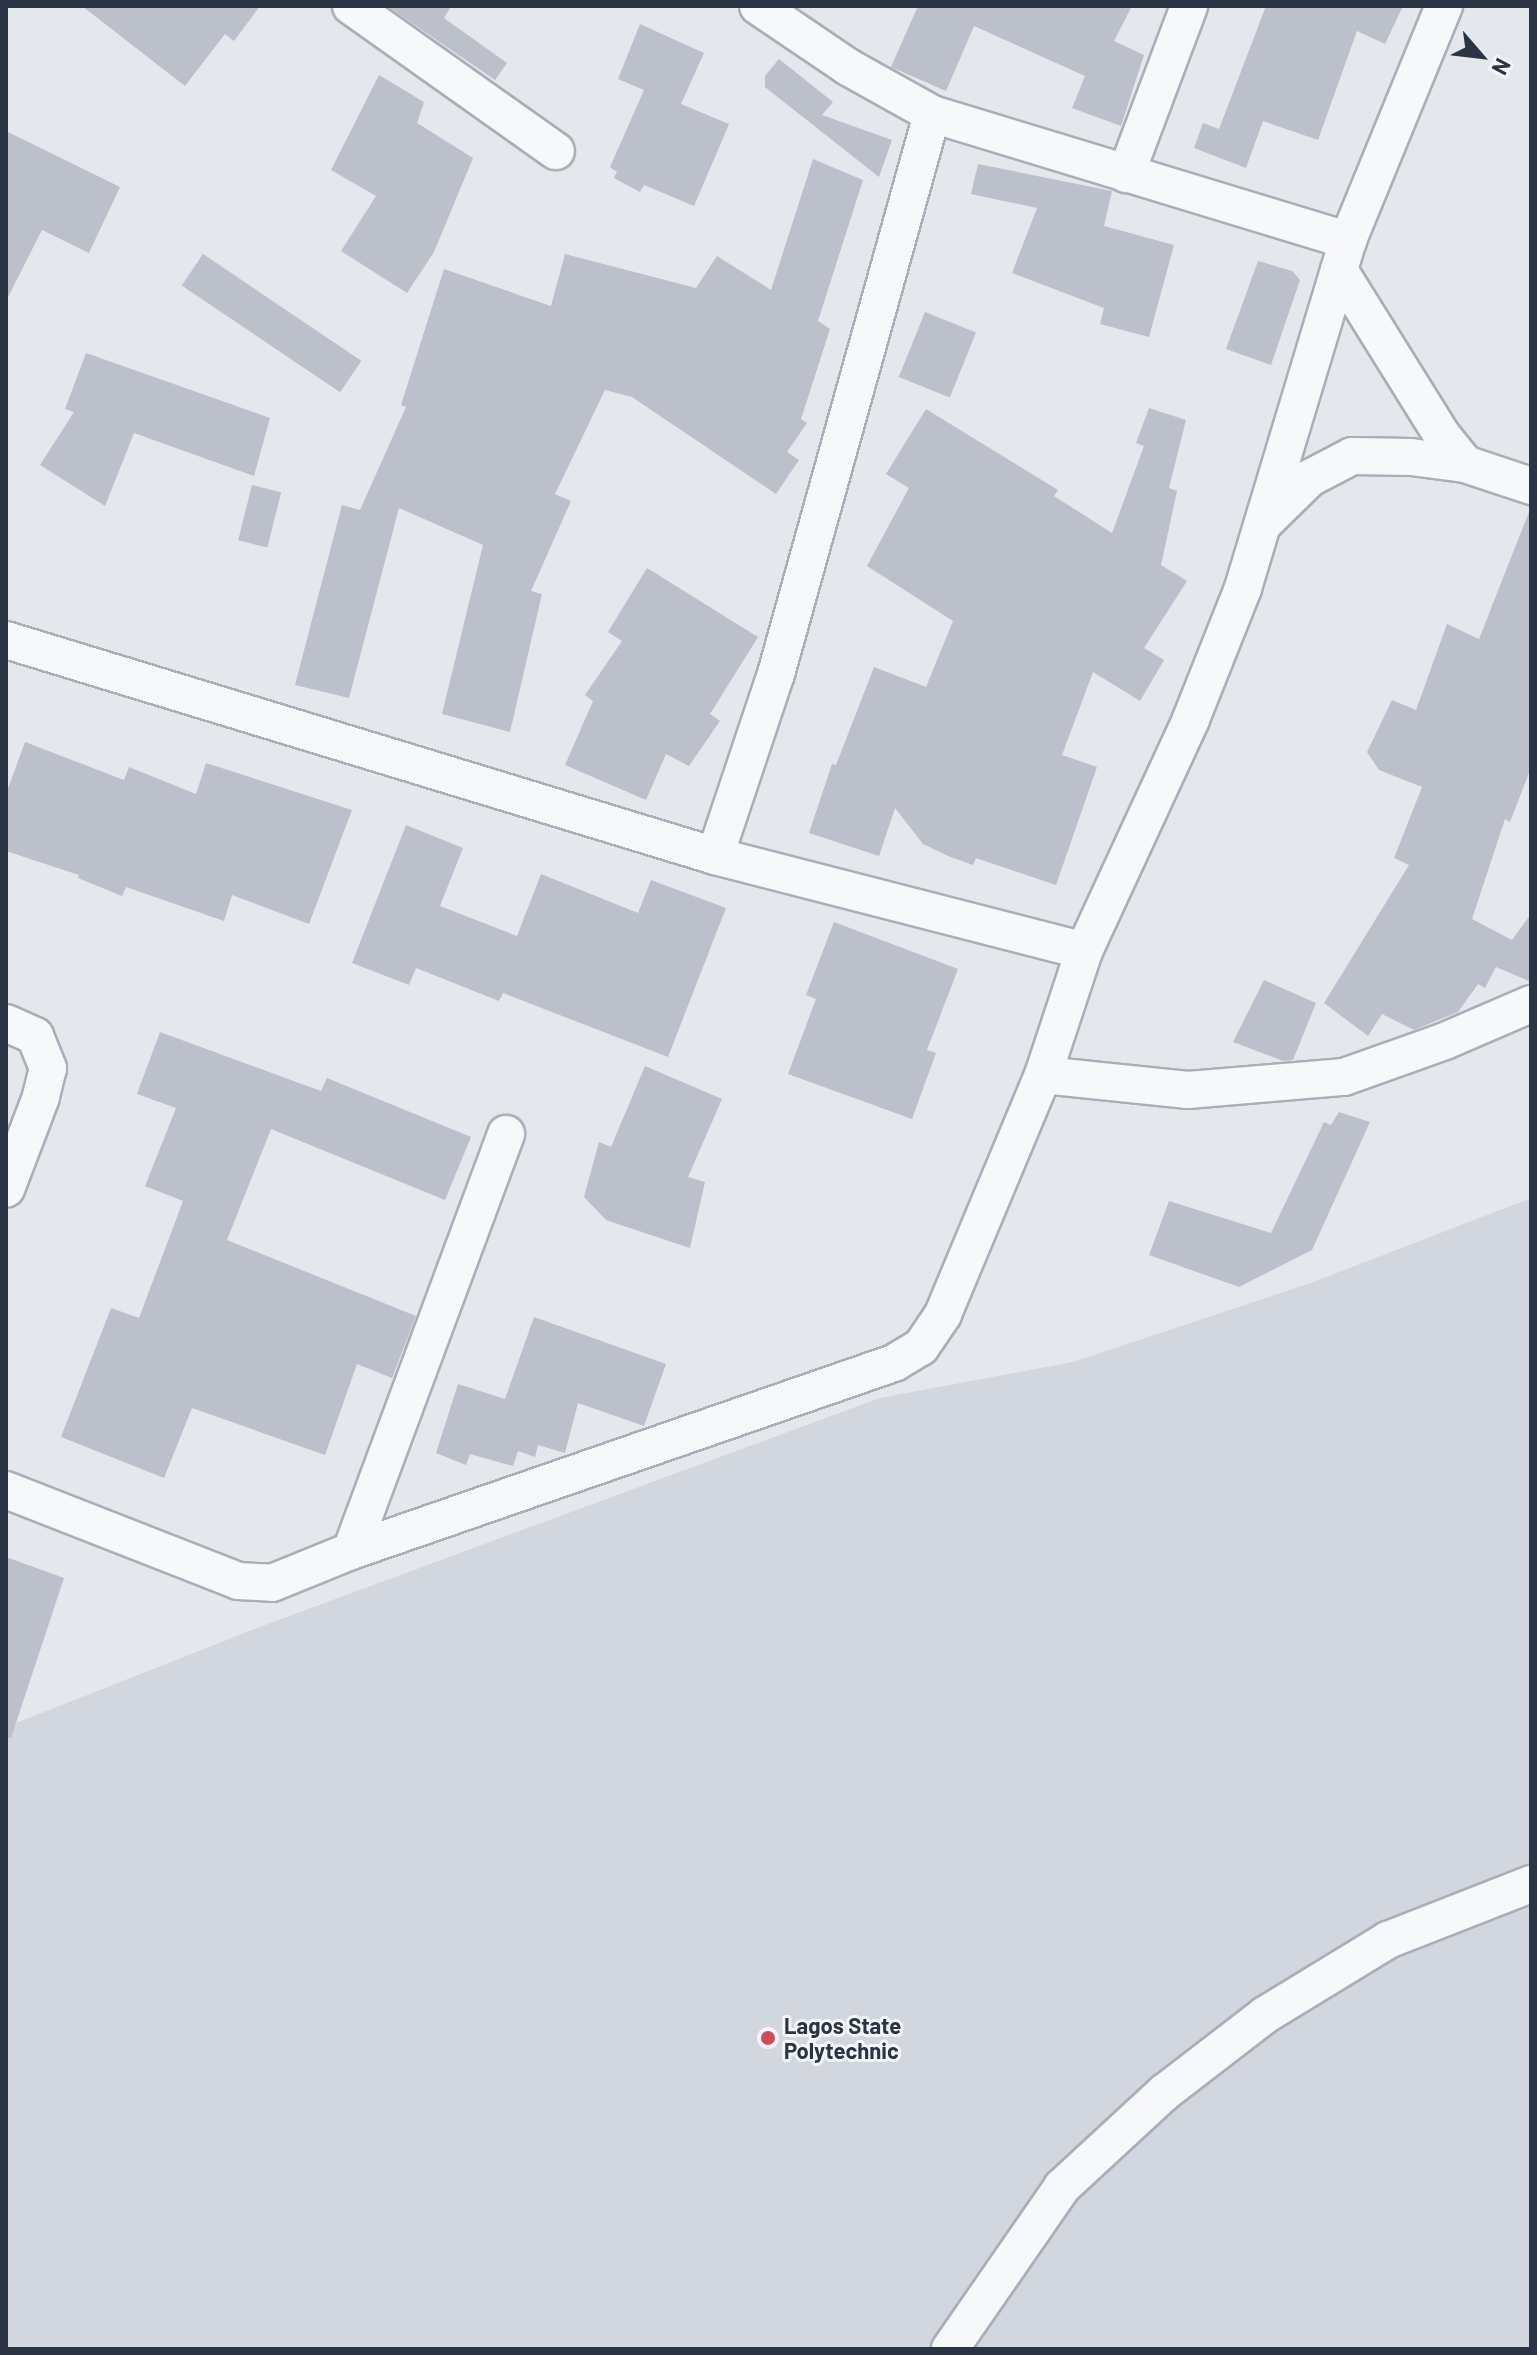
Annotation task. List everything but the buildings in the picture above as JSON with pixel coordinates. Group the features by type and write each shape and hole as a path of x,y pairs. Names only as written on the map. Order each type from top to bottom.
{"street":[{"path":"351,6 556,151"},
{"path":"758,6 848,67 932,114 1126,174 1343,255 1432,421 1465,464"},
{"path":"1126,174 1189,6"},
{"path":"6,1490 238,1581 272,1583 351,1551 894,1363 921,1347 943,1314 1043,1075 1084,951 1191,719 1265,522 1290,425 1343,255 1444,6"},
{"path":"715,856 776,674 932,114"},
{"path":"1265,522 1310,478 1352,456 1411,457 1465,464 1531,486"},
{"path":"6,640 715,856 1084,951"},
{"path":"1043,1075 1188,1090 1344,1077 1445,1041 1531,1004"},
{"path":"6,1023 35,1036 48,1068 41,1097 6,1189"},
{"path":"351,1551 506,1134"},
{"path":"959,2345 1062,2187 1165,2092 1265,2015 1388,1940 1531,1884"}],"shaded area":[{"name":"Lagos State Polytechnic","path":"1531,1198 1531,2349 6,2349 6,1727 257,1628 880,1398 1073,1362 1308,1284"}],"place":[{"name":"Lagos State Polytechnic","path":"768,2038"}]}
